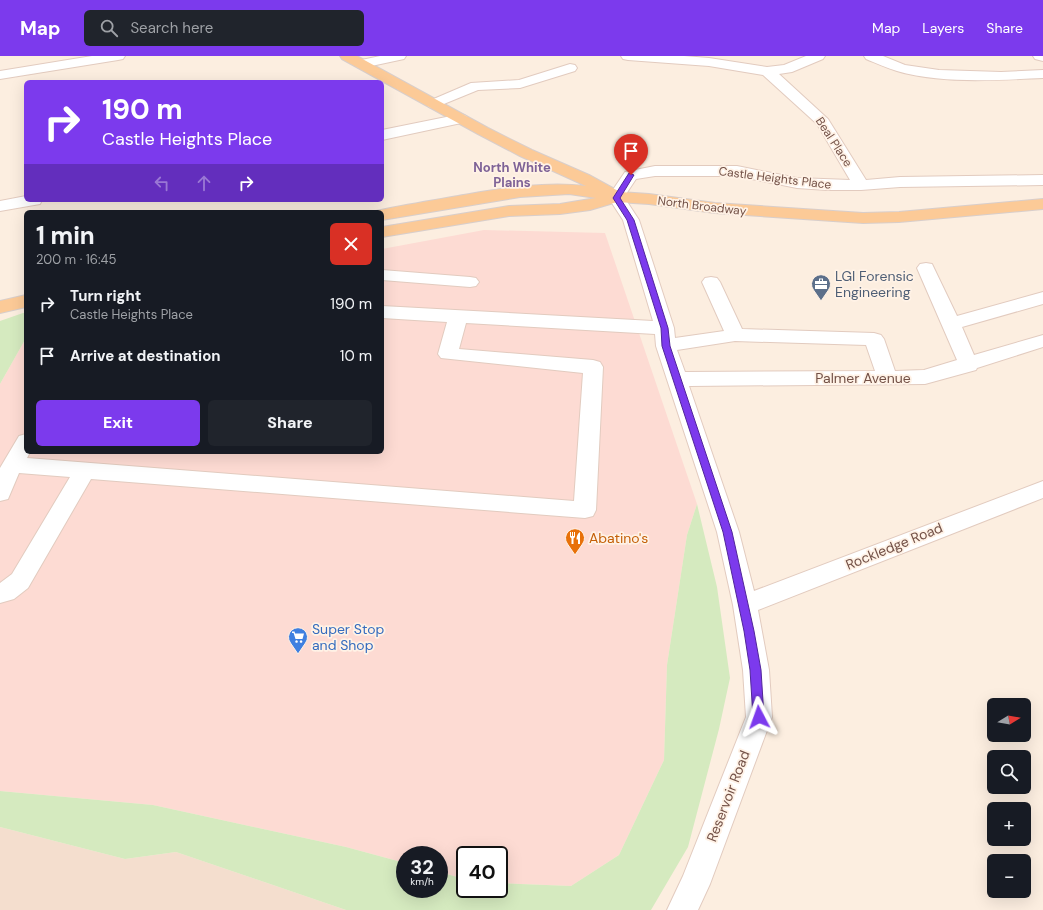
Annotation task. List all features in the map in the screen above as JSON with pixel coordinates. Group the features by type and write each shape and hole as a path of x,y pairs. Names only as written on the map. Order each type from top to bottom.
{"main road":[{"name":"North Broadway","path":"347,56 461,119 526,153 583,178 616,198 808,216 863,218 921,215 1043,204"},
{"path":"384,215 539,189 582,190 616,198"},
{"path":"384,232 509,211 560,209 590,205 616,198"},
{"path":"0,291 24,286"},
{"path":"0,306 24,301"}],"street":[{"path":"0,75 118,56"},
{"path":"362,64 399,56"},
{"path":"628,56 709,62 766,71 788,69 818,56"},
{"path":"871,56 901,68 919,72 1001,76 1043,74"},
{"path":"434,104 476,86 520,84 570,68"},
{"name":"Beal Place","path":"766,71 808,106 823,122 861,185"},
{"path":"384,135 461,119"},
{"name":"Castle Heights Place","path":"616,198 631,175 656,171 737,171 797,183 827,185 861,185 900,182 1043,180"},
{"name":"Reservoir Road","path":"616,198 631,220 678,379 728,532 745,605 756,670 759,717 695,884 682,910"},
{"path":"0,206 24,202"},
{"path":"926,268 969,365"},
{"path":"384,275 470,282"},
{"path":"711,282 735,335"},
{"path":"951,324 1043,298"},
{"path":"384,312 458,317 665,337 735,335 874,339 888,378"},
{"path":"12,465 584,510 593,367 448,354 458,317"},
{"name":"Palmer Avenue","path":"678,379 926,377 1043,341"},
{"path":"0,493 12,465 24,444"},
{"path":"0,593 5,592 20,581 85,470"},
{"name":"Rockledge Road","path":"745,605 1043,489"}],"shaded area":[{"path":"484,230 605,233 697,504 687,535 667,665 664,760 619,855 571,886 508,883 508,846 456,846 456,877 448,874 448,846 396,846 396,861 346,847 153,805 0,791 0,384 24,342 24,454 384,454 384,249"},
{"path":"0,827 125,859 176,852 346,910 0,910"}],"green space":[{"path":"24,313 24,342 0,384 0,321"},
{"path":"697,504 717,587 730,678 719,729 688,847 651,910 346,910 176,852 125,859 0,827 0,791 153,805 346,847 396,861 396,898 448,898 448,874 456,877 456,898 508,898 508,883 571,886 619,855 664,760 667,665 687,535"}],"place":[{"name":"LGI Forensic Engineering","path":"821,301"},
{"name":"Abatino's","path":"575,555"},
{"name":"Super Stop and Shop","path":"298,654"}],"district":[{"name":"North White Plains","path":"512,174"}],"route":[{"path":"631,175 616,198 631,220 664,328 666,346 728,532 745,605 756,670 759,717"}]}
